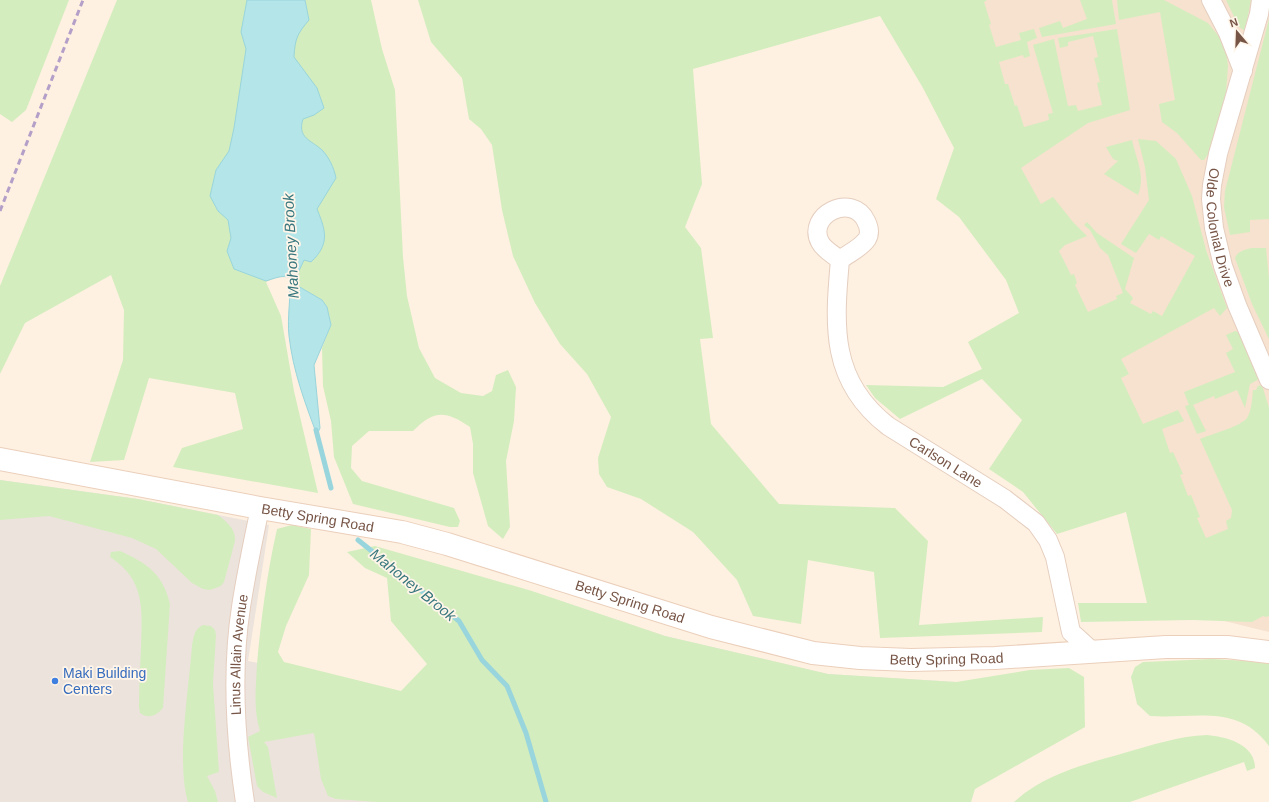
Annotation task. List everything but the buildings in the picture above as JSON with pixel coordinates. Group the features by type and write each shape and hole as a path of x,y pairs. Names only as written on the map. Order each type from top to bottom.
{"street":[{"path":"1212,0 1228,33 1242,71"},
{"name":"Olde Colonial Drive","path":"1261,0 1215,170 1212,185 1212,214 1217,247 1229,284 1269,380"},
{"name":"Carlson Lane","path":"840,260 836,312 838,343 846,371 864,404 875,416 888,426 1006,499 1036,524 1048,540 1055,557 1071,632 1092,651"},
{"name":"Betty Spring Road","path":"0,459 260,508 402,532 446,544 711,627 813,652 860,658 911,660 995,658 1092,651 1209,646 1269,652"},
{"name":"Linus Allain Avenue","path":"245,802 236,733 235,667 241,608 260,508"}],"shaded area":[{"path":"895,0 1269,0 1269,632 1188,612"},
{"path":"0,480 138,499 269,525 248,661 548,721 549,597 665,636 828,674 956,682 941,802 0,802"}],"green space":[{"path":"0,0 69,0 26,110 12,122 0,114"},
{"path":"117,0 371,0 382,49 395,90 403,257 407,296 419,348 435,378 461,393 483,396 492,391 496,375 508,370 516,387 514,421 506,461 510,527 503,539 488,526 473,473 473,444 470,427 447,415 434,416 427,419 413,431 369,431 352,446 351,468 362,481 454,508 460,521 458,527 450,527 353,504 334,457 331,421 323,386 322,348 331,325 327,307 322,300 298,286 298,274 290,277 278,277 266,282 281,316 294,391 318,493 173,467 182,448 243,429 235,393 149,378 124,460 90,462 123,360 124,310 111,275 25,323 0,374 0,286"},
{"path":"418,0 987,0 984,2 996,47 1021,40 1019,33 1034,29 1037,38 1027,42 1030,56 1024,58 1023,55 999,62 1005,84 1008,84 1024,127 1049,120 1048,114 1053,113 1033,45 1054,39 1068,106 1076,105 1078,111 1102,105 1097,83 1100,82 1094,58 1098,57 1093,36 1068,42 1068,46 1060,48 1058,38 1117,29 1130,110 1088,123 1021,168 1041,204 1053,197 1073,222 1087,236 1065,245 1059,251 1071,275 1074,274 1077,283 1075,285 1088,312 1117,299 1116,296 1123,293 1108,255 1100,248 1090,230 1084,225 1087,222 1097,233 1134,258 1125,289 1133,298 1130,303 1151,314 1153,311 1162,316 1195,256 1161,236 1159,240 1149,234 1136,253 1121,244 1149,200 1145,167 1138,139 1156,141 1176,159 1192,196 1206,250 1227,308 1220,316 1214,308 1121,359 1129,374 1121,378 1143,424 1178,410 1184,421 1162,429 1170,453 1173,452 1183,474 1180,475 1188,496 1191,495 1200,517 1197,518 1206,538 1228,529 1226,521 1231,518 1232,510 1200,439 1232,427 1247,418 1252,404 1253,390 1256,390 1258,386 1262,385 1269,408 1269,616 1263,616 1252,622 1192,620 1081,622 1078,603 1147,603 1126,512 1057,534 1023,492 989,469 1022,420 982,379 900,419 875,398 866,385 943,387 982,369 968,342 1019,313 1006,280 959,217 936,199 954,148 923,88 880,16 693,69 702,184 685,227 701,248 713,338 700,339 711,424 779,504 895,508 928,541 919,625 1043,617 1042,632 880,638 874,572 808,560 801,624 753,616 737,580 693,532 641,499 607,487 599,474 598,458 611,417 587,374 560,344 535,303 513,256 502,210 492,145 481,129 469,119 462,78 431,42"},
{"path":"1080,0 1112,0 1116,24 1042,37 1039,28 1060,21 1063,28 1087,19"},
{"path":"1117,0 1164,0 1208,23 1225,44 1228,66 1226,93 1209,153 1204,160 1201,160 1177,133 1162,122 1159,104 1175,100 1160,12 1119,20"},
{"path":"1226,0 1251,0 1245,31 1239,27"},
{"path":"1269,19 1269,219 1250,220 1250,232 1230,235 1224,207 1225,191"},
{"path":"1132,140 1141,174 1138,195 1104,174 1118,161 1113,159 1106,147"},
{"path":"1251,248 1266,248 1269,278 1269,339 1252,304 1235,258 1240,252"},
{"path":"1235,331 1238,332 1259,379 1250,384 1245,408 1237,390 1215,399 1214,396 1193,405 1206,431 1197,434 1185,406 1189,405 1184,392 1235,372 1226,353 1233,349 1226,335"},
{"path":"0,480 138,499 218,515 230,526 235,537 224,582 221,586 210,590 203,589 192,583 156,549 132,538 49,516 0,520"},
{"path":"292,525 311,529 309,575 286,626 278,652 284,662 401,691 427,664 391,621 387,578 365,568 347,552 375,546 532,591 665,636 828,674 956,682 1030,670 1069,668 1084,677 1085,727 975,789 971,802 377,802 336,799 328,796 321,779 314,733 264,742 268,747 277,798 263,792 257,786 248,737 260,731 256,714 257,664 260,630 273,546 277,529"},
{"path":"120,551 146,565 158,577 167,594 170,604 163,708 152,716 146,716 140,713 141,609 136,586 122,566 110,557 111,552"},
{"path":"203,625 211,626 215,630 216,635 213,683 219,772 207,776 215,791 218,802 188,802 183,767 184,725 192,645 196,631"},
{"path":"1212,659 1269,662 1269,746 1257,732 1230,718 1199,715 1150,716 1137,704 1131,677 1135,667 1143,662"},
{"path":"1207,735 1238,743 1250,753 1254,760 1255,768 1247,771 1244,762 1130,802 1014,802 1038,784 1080,766 1166,741"}],"water":[{"path":"247,0 305,0 309,20 297,37 294,57 317,88 324,108 314,115 303,119 302,130 303,135 322,150 327,156 333,167 336,178 317,209 323,224 324,243 311,262 304,260 298,273 298,286 322,300 327,307 331,325 314,365 320,428 317,435 293,362 289,336 290,278 281,277 266,281 234,269 227,251 231,238 228,220 218,211 210,196 216,170 229,151 234,128 246,49 241,32"}],"waterway":[{"name":"Mahoney Brook","path":"316,430 331,488"},
{"name":"Mahoney Brook","path":"358,540 459,621 482,660 507,686 526,733 546,802"}],"railway":[{"path":"0,211 83,0"}],"place":[{"name":"Maki Building Centers","path":"55,681"}]}
